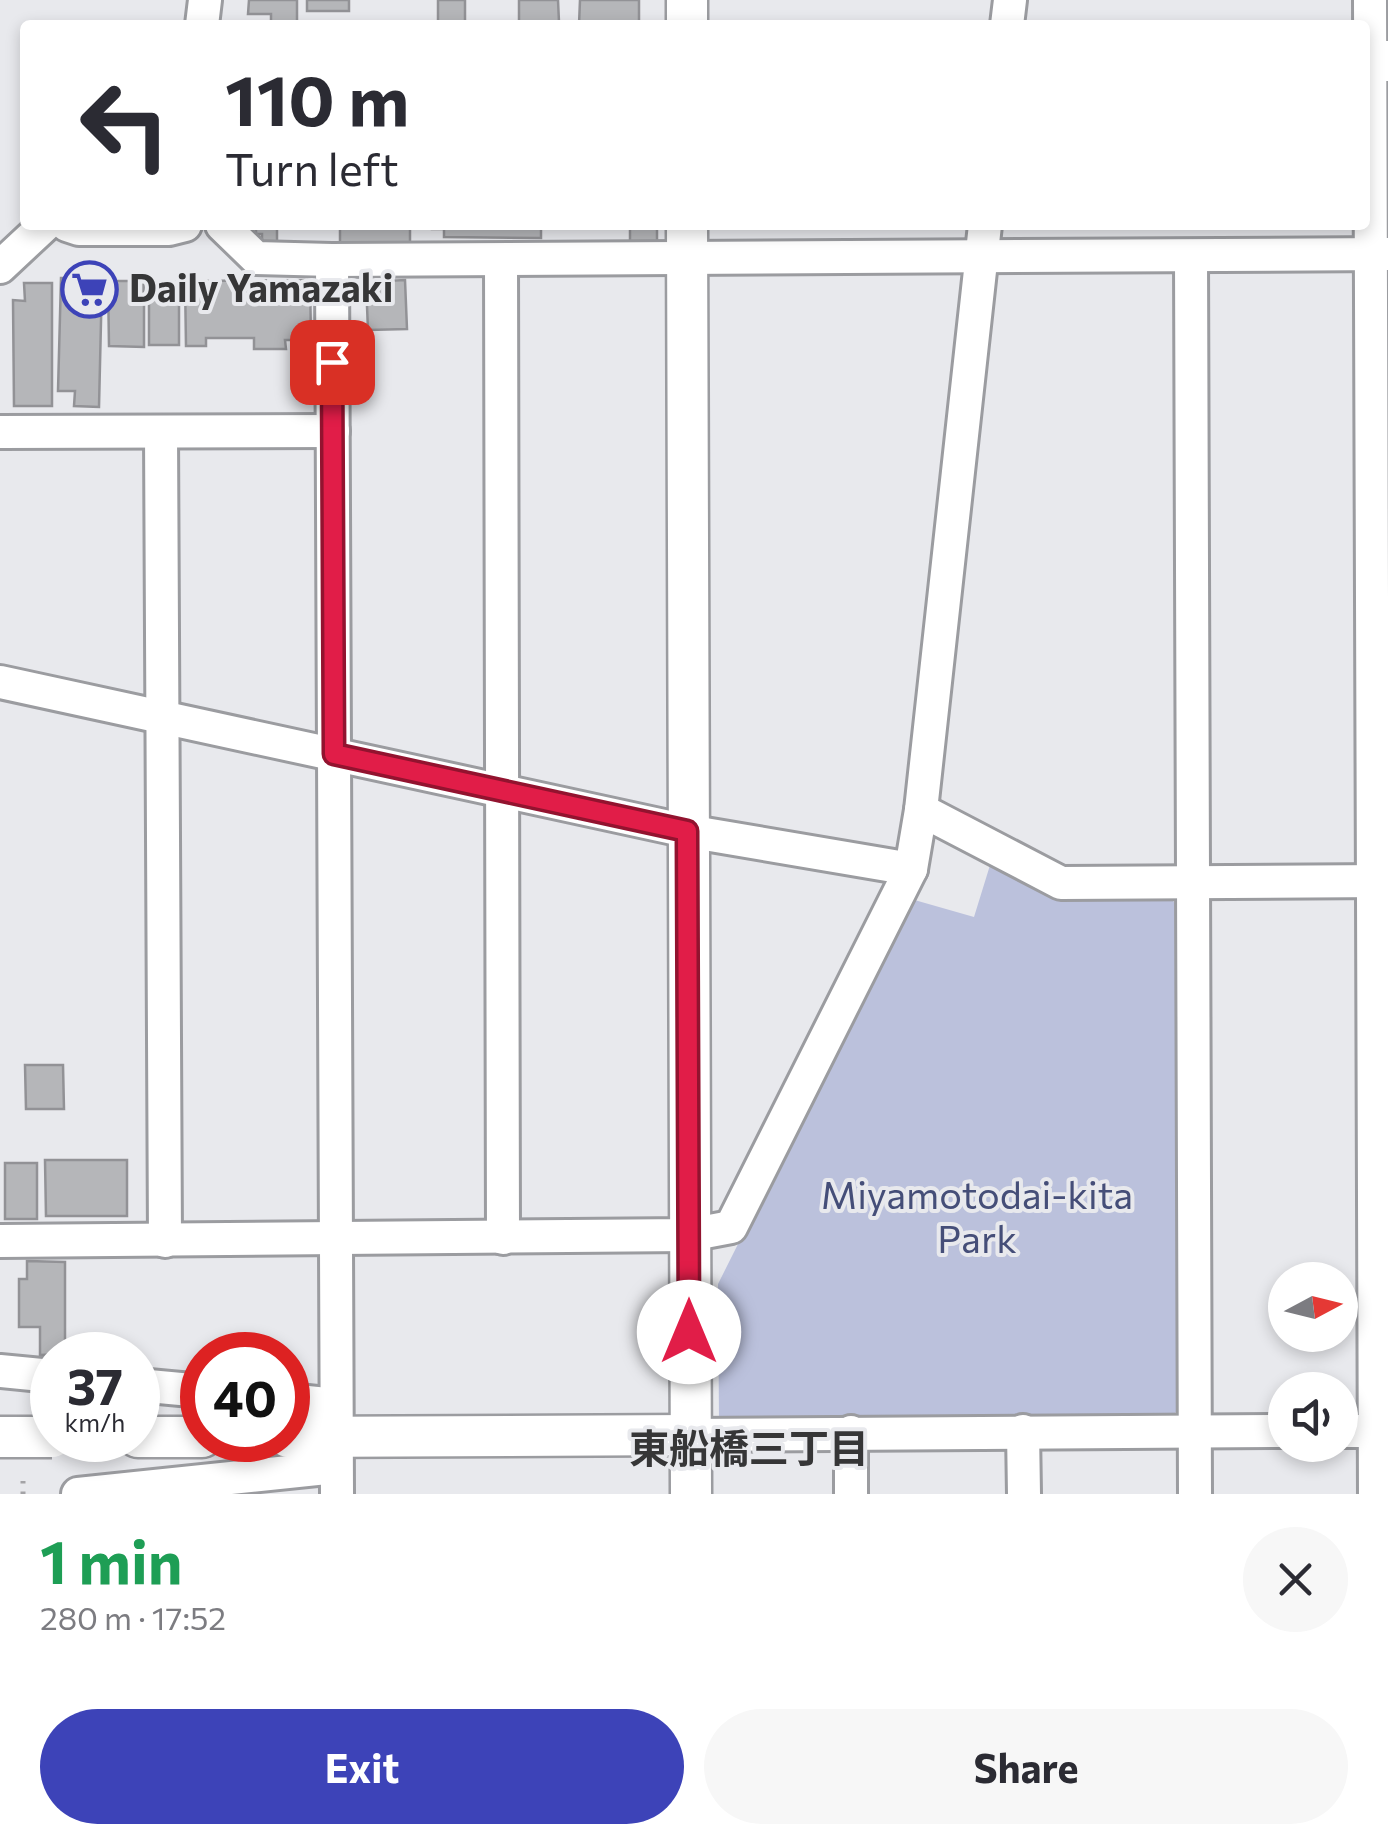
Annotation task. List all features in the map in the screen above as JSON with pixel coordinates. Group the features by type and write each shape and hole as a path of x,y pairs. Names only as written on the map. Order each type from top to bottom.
{"street":[{"path":"1370,0 1379,254 1381,882 1375,1494"},
{"path":"0,267 41,230"},
{"path":"227,230 256,258 332,260 501,260 687,243 983,241 1190,257 1379,254"},
{"path":"0,1241 689,1235 731,1228 911,869 922,810 983,241"},
{"path":"687,243 691,1494"},
{"path":"1190,257 1195,1494"},
{"path":"332,260 336,1451"},
{"path":"501,260 502,1238"},
{"path":"0,432 332,431"},
{"path":"162,432 164,1241"},
{"path":"0,682 687,831 911,869"},
{"path":"922,810 1061,883 1381,882"},
{"path":"0,1371 30,1374"},
{"path":"78,1494 336,1451 690,1435 1268,1431"},
{"path":"850,1432 851,1494"},
{"path":"1023,1432 1024,1494"},
{"path":"1358,1432 1375,1432"},
{"path":"0,1437 30,1437"},
{"path":"310,1437 336,1451"}],"path":[{"path":"22,1476 22,1494"}],"green space":[{"name":"Miyamotodai-kita Park","path":"991,862 1168,896 1178,906 1180,1408 1170,1418 719,1420 718,1284 911,899 974,917"}],"building":[{"path":"249,0 297,0 297,20 271,20 271,14 248,14"},
{"path":"307,0 349,0 349,11 307,11"},
{"path":"438,0 465,0 465,20 438,20"},
{"path":"519,0 558,0 559,20 519,20"},
{"path":"580,0 639,0 639,20 579,20"},
{"path":"256,230 277,230 277,243 262,242 262,234 256,234"},
{"path":"340,230 410,230 410,244 340,243"},
{"path":"444,230 541,230 541,238 444,237"},
{"path":"630,230 657,230 657,243 630,243"},
{"path":"61,278 102,279 99,407 74,406 75,391 58,391"},
{"path":"310,280 311,340 285,340 286,349 254,349 254,338 206,338 206,346 186,346 185,281"},
{"path":"405,280 407,329 368,330 366,282"},
{"path":"108,281 144,281 144,347 109,346"},
{"path":"149,282 179,282 179,345 149,345"},
{"path":"24,283 52,283 52,406 14,406 13,300 25,301"},
{"path":"25,1065 63,1065 64,1109 26,1109"},
{"path":"45,1160 127,1160 127,1216 46,1216"},
{"path":"5,1163 37,1163 37,1219 5,1219"},
{"path":"27,1261 65,1262 65,1332 19,1327 19,1279 27,1279"}],"place":[{"name":"Daily Yamazaki","path":"90,289"}],"district":[{"name":"東船橋三丁目","path":"749,1449"}],"route":[{"path":"332,362 334,754 687,831 689,1332"}]}
